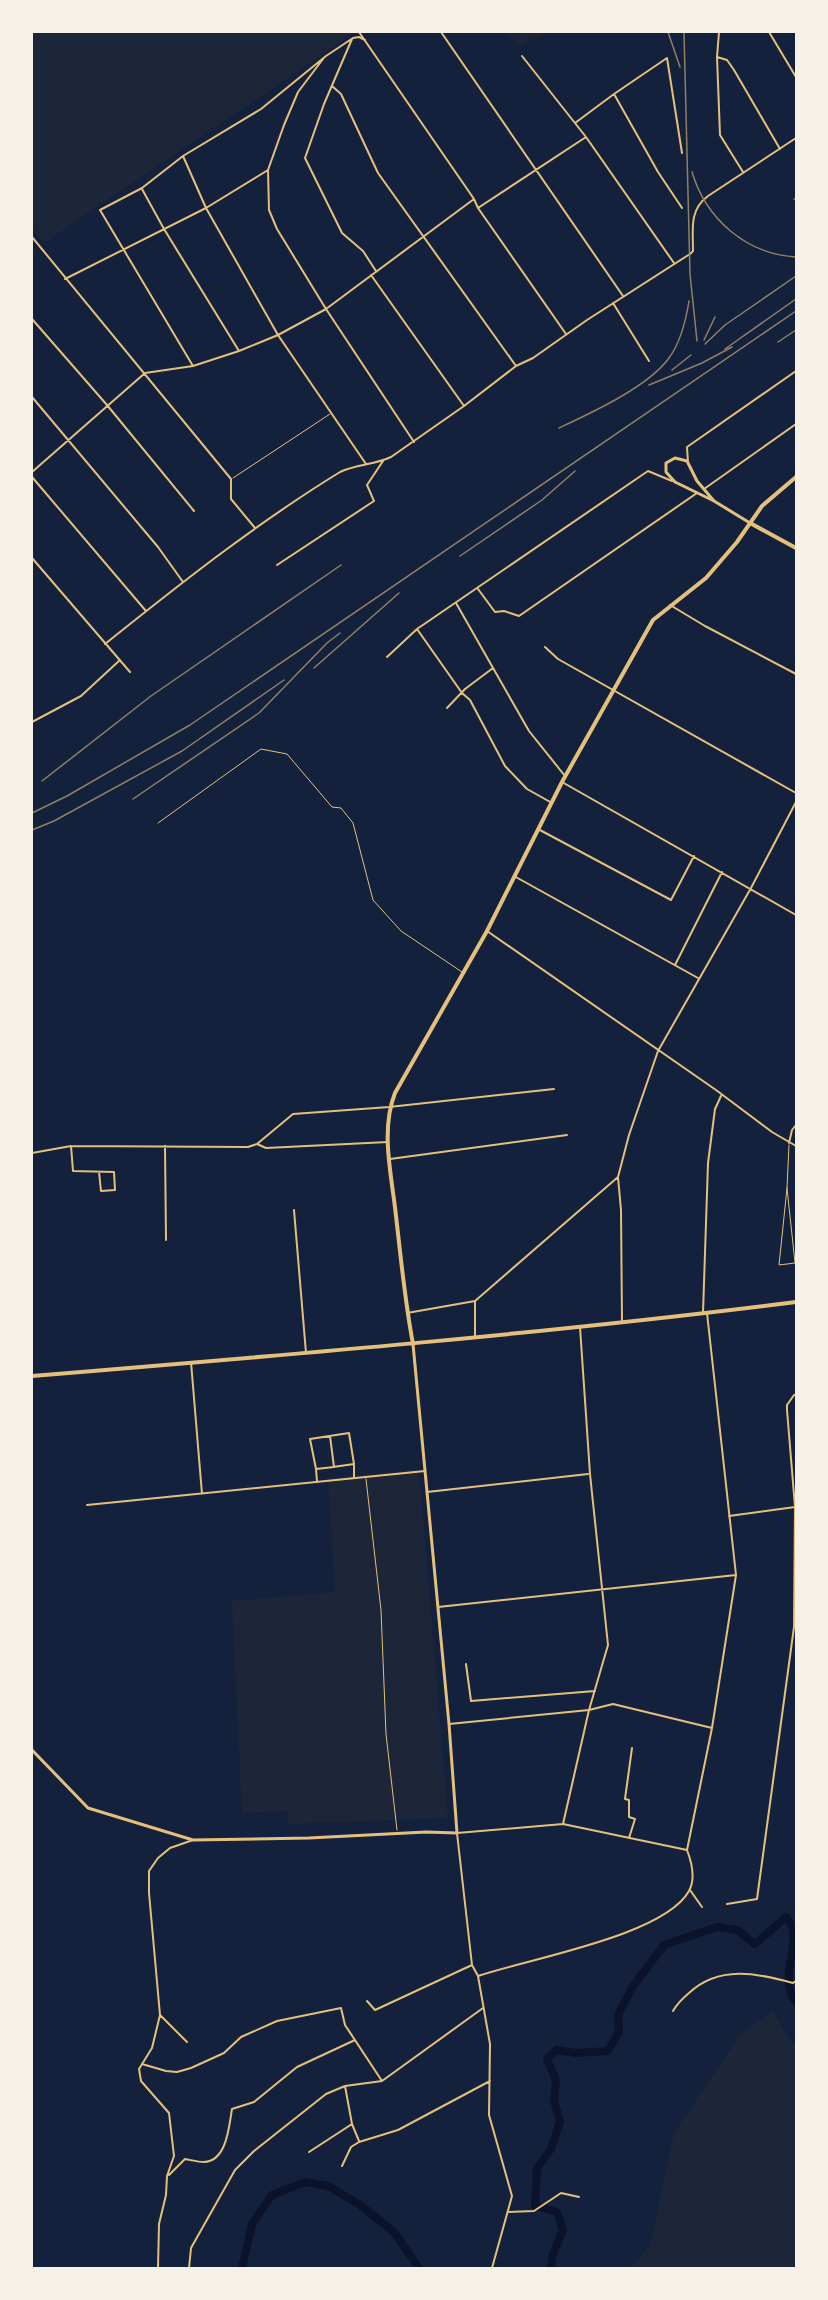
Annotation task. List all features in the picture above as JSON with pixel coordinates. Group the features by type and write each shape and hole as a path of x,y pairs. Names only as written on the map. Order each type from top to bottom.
{"main road":[{"path":"413,1344 407,1313 388,1142 389,1107 395,1093 487,931 565,776 653,620 706,578 762,506 796,477"},
{"path":"750,523 796,548"},
{"path":"32,1376 476,1338 796,1302"}],"street":[{"path":"359,32 566,334"},
{"path":"441,32 623,296"},
{"path":"719,32 717,57 720,135 743,172"},
{"path":"769,32 796,77"},
{"path":"193,366 100,210 142,188 183,156 261,108 352,38 359,37 365,40"},
{"path":"352,38 305,159 342,233 363,251 376,271"},
{"path":"326,56 298,92 284,125 268,171 269,210 277,229 326,309 414,442"},
{"path":"522,56 586,137 674,263"},
{"path":"717,57 727,60 734,70 780,149"},
{"path":"575,123 667,58 682,153"},
{"path":"332,86 341,94 378,173 516,366"},
{"path":"614,94 658,172 682,208"},
{"path":"478,208 586,137"},
{"path":"105,644 255,528 340,472 353,466 383,461 414,442 516,366 533,358 693,251 693,217 698,205 743,172 796,138"},
{"path":"183,156 206,208 278,335 366,464"},
{"path":"65,279 206,208 268,171"},
{"path":"142,188 164,229 239,351"},
{"path":"146,611 32,475 68,439 145,373 193,366 278,335 326,309 474,199"},
{"path":"32,238 231,479 231,499 255,528"},
{"path":"371,275 464,406"},
{"path":"613,303 649,362"},
{"path":"32,319 107,405 194,511"},
{"path":"714,501 688,463 687,447 796,371"},
{"path":"32,397 158,547 183,582"},
{"path":"704,489 796,424"},
{"path":"675,482 666,472 666,464 677,458 688,463"},
{"path":"277,565 374,501 367,485 383,461"},
{"path":"387,657 417,629 648,471 697,492 750,523"},
{"path":"477,588 495,612 504,611 519,616 697,492"},
{"path":"32,558 130,672"},
{"path":"456,603 529,731 565,776"},
{"path":"670,605 796,674"},
{"path":"417,629 462,693 470,700 505,766 527,789 552,803"},
{"path":"545,647 558,659 796,793"},
{"path":"32,722 81,696 120,660"},
{"path":"447,708 493,668"},
{"path":"562,782 796,915"},
{"path":"622,1323 621,1210 618,1178 629,1136 658,1051 751,888 796,802"},
{"path":"538,829 671,900 694,856"},
{"path":"675,965 722,872"},
{"path":"514,876 699,979"},
{"path":"487,931 796,1146"},
{"path":"32,1153 71,1146 248,1147 256,1144 293,1114 389,1107 554,1089"},
{"path":"478,1976 604,1940 644,1926 672,1908 690,1890 693,1867 687,1851 712,1728 736,1575 705,1313 708,1163 715,1108 721,1094"},
{"path":"789,1143 792,1130 796,1125"},
{"path":"390,1159 567,1135"},
{"path":"256,1144 266,1148 388,1142"},
{"path":"71,1146 73,1171 114,1172 115,1190 101,1191 99,1172"},
{"path":"165,1146 166,1240"},
{"path":"407,1313 475,1301 618,1178"},
{"path":"294,1210 306,1353"},
{"path":"475,1301 476,1338"},
{"path":"563,1824 589,1710 609,1645 601,1590 590,1474 580,1326"},
{"path":"413,1344 449,1724 457,1833 472,1965 478,1976 490,2044 489,2115 512,2196 492,2268"},
{"path":"191,1362 202,1494"},
{"path":"727,1904 757,1899 795,1627 796,1507 787,1405 795,1395"},
{"path":"317,1482 310,1438 350,1433 354,1478"},
{"path":"330,1436 334,1467"},
{"path":"316,1469 354,1464"},
{"path":"87,1505 425,1470"},
{"path":"427,1492 590,1474"},
{"path":"729,1516 796,1507"},
{"path":"438,1607 736,1575"},
{"path":"466,1664 471,1701 595,1691"},
{"path":"449,1724 589,1710 613,1704 712,1728"},
{"path":"629,1838 636,1819 629,1817 629,1800 625,1799 632,1748"},
{"path":"32,1750 88,1808 193,1840"},
{"path":"158,2268 159,2224 166,2195 167,2176 174,2156 170,2113 141,2081 139,2069 152,2048 160,2015 148,1893 149,1871 158,1858 170,1848 193,1840 457,1833 563,1824 687,1851"},
{"path":"690,1890 702,1907"},
{"path":"367,2001 375,2010 472,1965"},
{"path":"673,2011 692,1990 708,1979 725,1974 740,1972 761,1974 793,1983 796,1981"},
{"path":"142,2064 177,2072 224,2053 241,2037 277,2021 341,2008 345,2025 382,2081"},
{"path":"189,2268 191,2248 235,2170 254,2151 326,2094 345,2086 382,2081 483,2008"},
{"path":"160,2015 187,2042"},
{"path":"167,2176 184,2159 211,2161 221,2152 228,2135 232,2109 254,2102 297,2067 355,2040"},
{"path":"342,2166 351,2148 359,2142 399,2130 490,2081"},
{"path":"345,2086 352,2124 359,2142"},
{"path":"309,2152 352,2124"},
{"path":"508,2212 534,2211 561,2193 579,2197"}],"lane":[{"path":"231,479 332,413"},
{"path":"158,823 261,749 287,754 332,807 341,808 353,823 373,900 401,931 464,973"},
{"path":"787,1188 795,1263 779,1265 789,1143"},
{"path":"365,1477 381,1610 386,1734 398,1834"}],"shaded area":[{"path":"32,32 351,32 353,34 44,243 32,228"},
{"path":"506,32 552,32 518,46"},
{"path":"419,1469 448,1818 288,1824 288,1811 242,1813 232,1601 335,1592 328,1478"},
{"path":"773,2010 789,2040 796,2044 796,2268 631,2268 650,2245 674,2133 740,2035"}],"waterway":[{"path":"551,2268 553,2254 563,2230 557,2212 535,2206 537,2168 551,2149 560,2122 554,2100 556,2080 547,2059 556,2050 576,2053 608,2051 619,2031 618,2015 633,1986 664,1945 717,1927 737,1930 755,1944 786,1917 792,1926 793,1947 789,1981 790,1992 796,2002"},
{"path":"242,2268 252,2224 272,2195 305,2182 328,2186 360,2205 394,2232 419,2268"}],"railway":[{"path":"668,32 680,67"},
{"path":"684,32 690,274 697,341"},
{"path":"692,172 707,205 730,231 761,249 796,257"},
{"path":"705,344 725,325 796,276"},
{"path":"725,349 796,299"},
{"path":"559,428 618,398 660,369 669,358 679,338 689,301"},
{"path":"32,813 67,796 190,725 796,311"},
{"path":"704,340 715,317"},
{"path":"778,342 796,330"},
{"path":"649,385 702,363 732,347"},
{"path":"672,370 691,355"},
{"path":"460,556 542,500 575,471"},
{"path":"42,781 151,696 341,565"},
{"path":"314,668 399,593"},
{"path":"133,799 259,713 327,643 340,633"},
{"path":"32,830 54,821 182,751 284,680"}]}
